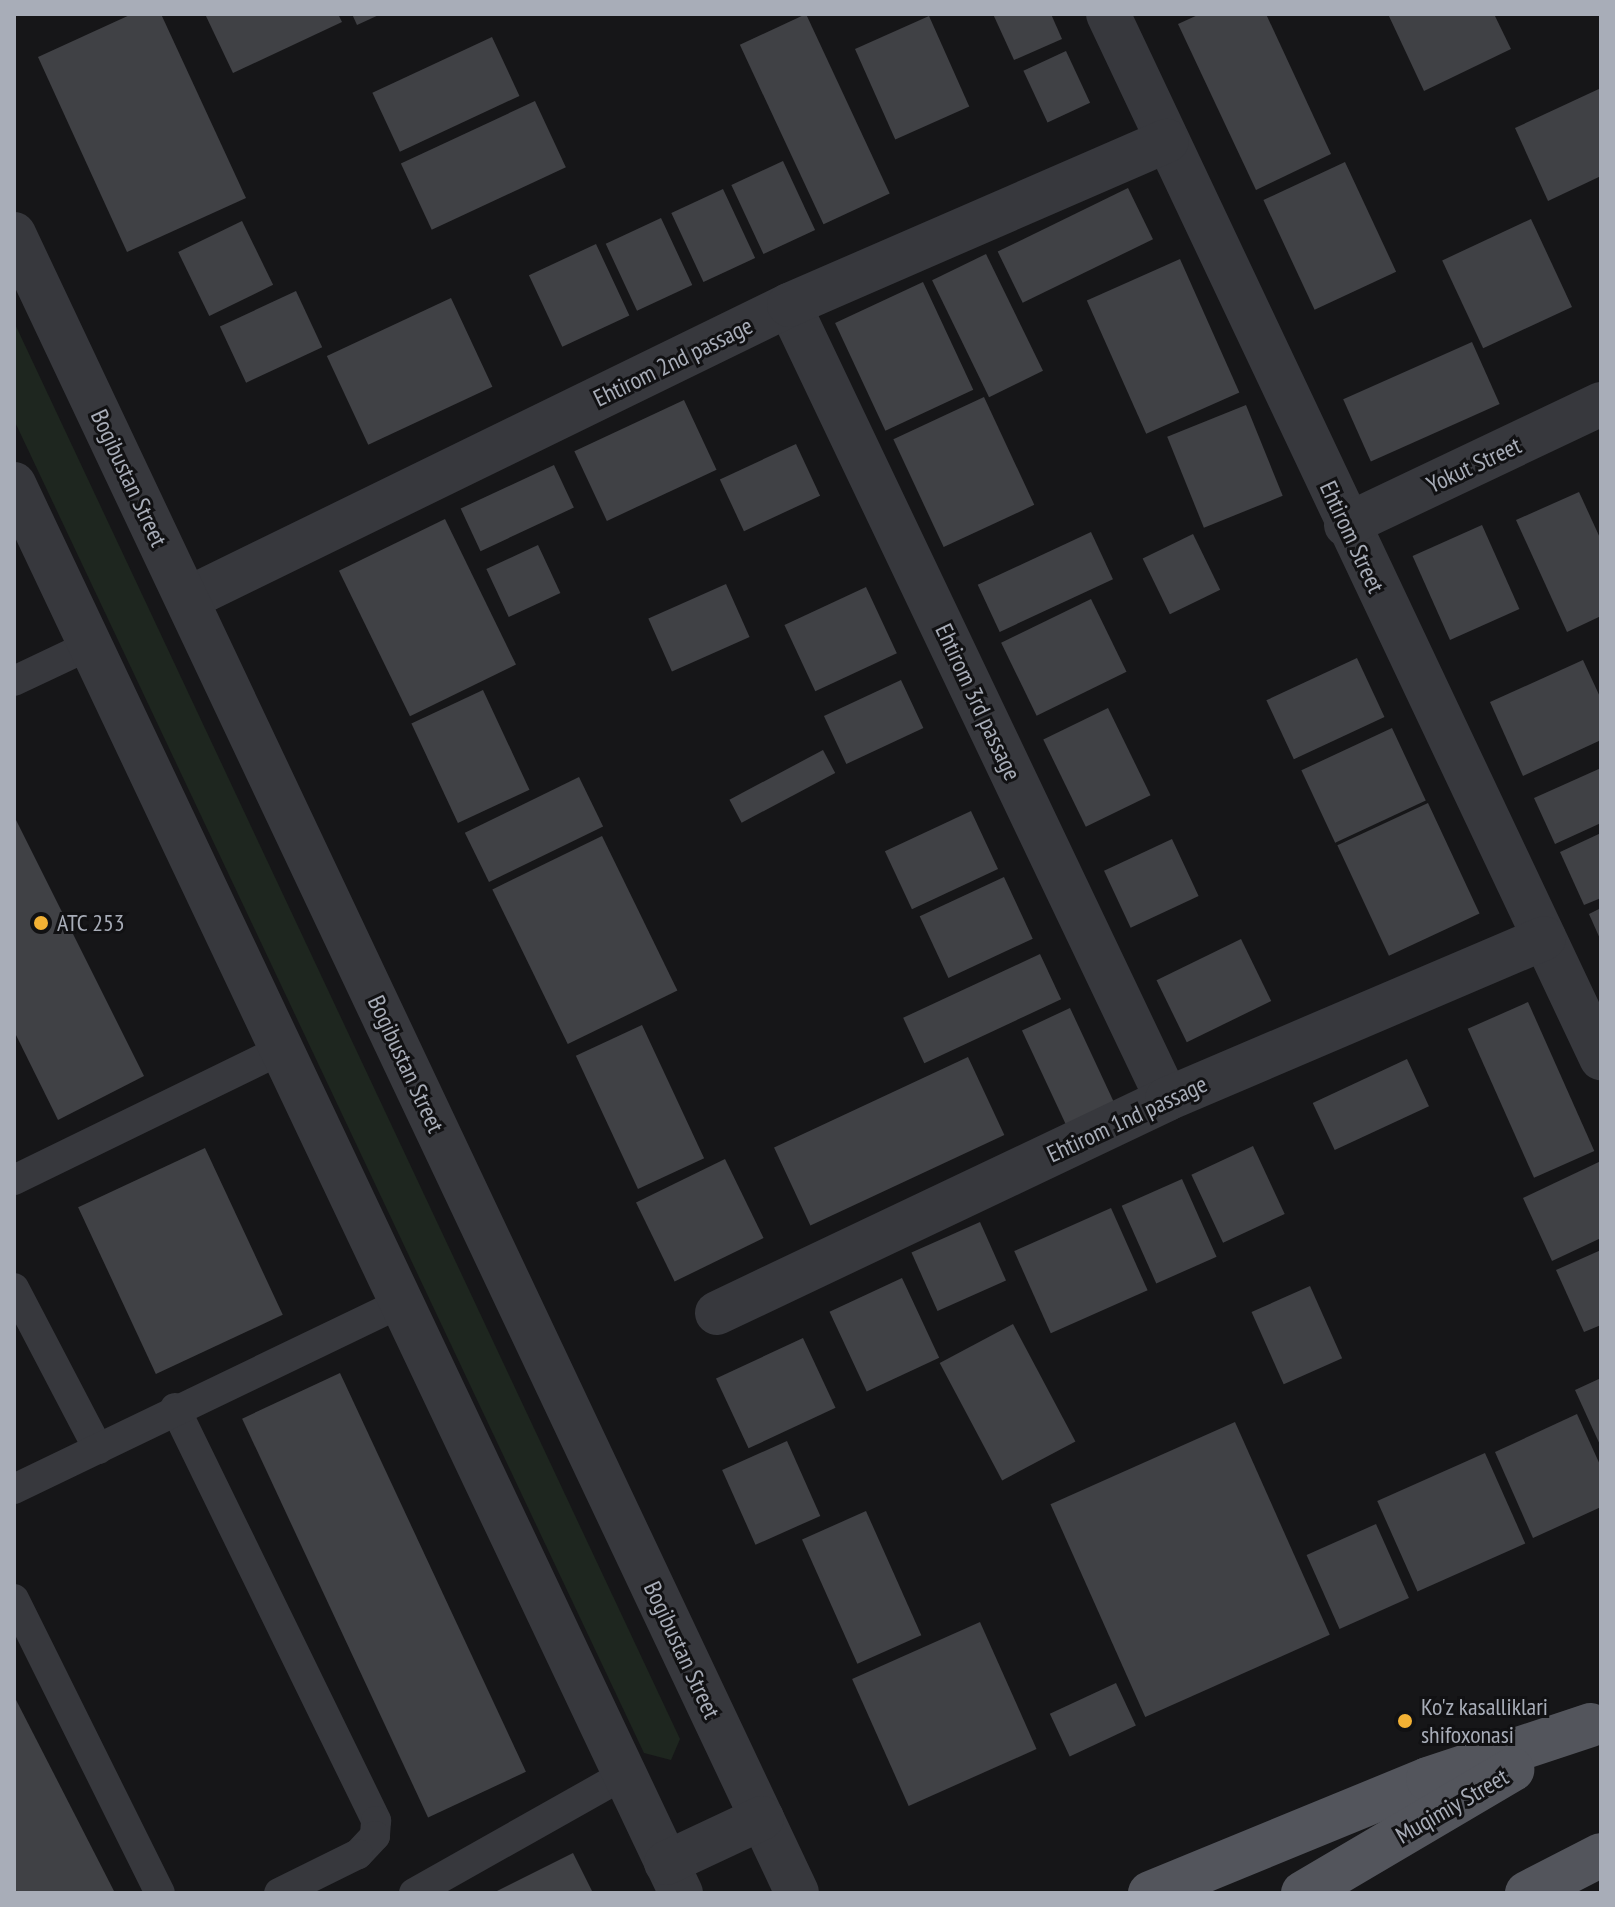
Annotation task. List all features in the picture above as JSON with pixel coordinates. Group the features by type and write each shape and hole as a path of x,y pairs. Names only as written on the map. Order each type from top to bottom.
{"main road":[{"path":"1150,1893 1428,1779 1596,1722"},
{"name":"Muqimiy Street","path":"1303,1893 1596,1722"},
{"path":"1527,1893 1601,1855"}],"street":[{"name":"Ehtirom Street","path":"1108,14 1346,525 1601,1058"},
{"name":"Ehtirom 2nd passage","path":"187,599 789,305 1167,141"},
{"name":"Bogibustan Street","path":"14,234 797,1893"},
{"name":"Ehtirom 3rd passage","path":"789,305 1167,1099"},
{"name":"Yokut Street","path":"1346,525 1601,404"},
{"path":"14,484 674,1878 762,1818"},
{"name":"Ehtirom 1nd passage","path":"717,1313 1167,1099 1544,938"}],"lane":[{"path":"14,681 90,645"},
{"path":"14,1180 281,1050"},
{"path":"14,1288 98,1449"},
{"path":"14,1489 175,1408 401,1303"},
{"path":"175,1408 376,1821 375,1836 358,1854 279,1893"},
{"path":"14,1599 160,1893"},
{"path":"414,1893 623,1775"}],"shaded area":[{"path":"14,322 680,1739 671,1760 644,1753 14,420"}],"building":[{"path":"132,14 161,14 246,198 127,252 38,57"},
{"path":"205,14 338,14 342,22 233,73"},
{"path":"352,14 381,14 357,25"},
{"path":"806,14 890,193 824,224 740,45"},
{"path":"993,14 1051,14 1062,39 1014,60"},
{"path":"1200,14 1266,14 1331,154 1256,190 1178,24"},
{"path":"1388,14 1494,14 1511,49 1424,91"},
{"path":"929,16 969,106 895,139 855,49"},
{"path":"492,37 519,96 400,152 372,93"},
{"path":"1066,51 1090,103 1047,123 1023,71"},
{"path":"1601,88 1601,176 1548,201 1515,128"},
{"path":"535,101 566,167 432,230 401,164"},
{"path":"783,161 815,230 763,254 731,185"},
{"path":"1345,162 1396,272 1315,310 1263,200"},
{"path":"1128,188 1153,239 1023,303 998,252"},
{"path":"723,189 755,258 703,282 671,213"},
{"path":"661,218 692,285 637,311 606,244"},
{"path":"1531,219 1572,307 1483,348 1442,260"},
{"path":"242,221 273,285 209,316 178,252"},
{"path":"596,244 629,316 562,347 529,275"},
{"path":"986,254 1043,371 989,397 932,280"},
{"path":"1180,259 1239,392 1146,434 1087,300"},
{"path":"923,282 973,390 885,431 835,323"},
{"path":"296,291 322,347 246,383 220,326"},
{"path":"451,298 492,387 368,445 327,356"},
{"path":"1472,342 1500,404 1371,461 1343,399"},
{"path":"984,397 1034,505 944,547 893,439"},
{"path":"684,400 717,470 607,521 574,451"},
{"path":"1246,405 1283,496 1204,528 1167,437"},
{"path":"796,444 820,496 744,531 720,479"},
{"path":"554,465 574,508 481,551 461,509"},
{"path":"1579,492 1601,540 1601,616 1567,632 1516,520"},
{"path":"445,519 516,665 410,716 339,571"},
{"path":"1482,525 1519,609 1450,640 1413,556"},
{"path":"1091,532 1113,579 1000,632 978,585"},
{"path":"1193,534 1220,590 1170,614 1143,559"},
{"path":"538,545 560,593 509,617 486,569"},
{"path":"726,584 750,637 672,672 648,619"},
{"path":"866,587 897,653 815,691 784,625"},
{"path":"1091,599 1127,672 1037,716 1001,643"},
{"path":"1357,658 1384,717 1294,759 1266,700"},
{"path":"1583,660 1601,699 1601,740 1523,776 1490,702"},
{"path":"901,680 923,728 846,764 824,716"},
{"path":"483,690 529,790 458,823 411,723"},
{"path":"1108,708 1151,795 1086,827 1043,740"},
{"path":"1392,728 1426,801 1335,843 1301,770"},
{"path":"823,750 835,773 742,823 729,800"},
{"path":"1601,768 1601,823 1555,844 1534,798"},
{"path":"579,777 603,826 489,882 465,833"},
{"path":"1428,803 1480,914 1389,956 1337,845"},
{"path":"971,811 998,869 912,909 885,851"},
{"name":"АТС 253","path":"14,816 144,1076 58,1120 14,1031"},
{"path":"1601,833 1601,898 1584,905 1560,852"},
{"path":"602,836 677,991 568,1044 492,889"},
{"path":"1172,839 1199,896 1131,928 1104,871"},
{"path":"1004,877 1033,939 948,978 920,916"},
{"path":"1601,908 1601,941 1589,914"},
{"path":"1241,939 1271,1001 1187,1042 1157,980"},
{"path":"1040,954 1061,999 924,1063 903,1018"},
{"path":"1528,1002 1594,1151 1534,1178 1468,1029"},
{"path":"1070,1008 1116,1108 1068,1130 1022,1030"},
{"path":"642,1025 704,1158 638,1189 576,1056"},
{"path":"968,1057 1004,1135 810,1225 774,1147"},
{"path":"1407,1059 1429,1106 1335,1150 1313,1103"},
{"path":"1253,1146 1285,1214 1223,1243 1191,1175"},
{"path":"205,1148 283,1315 156,1374 78,1207"},
{"path":"725,1159 764,1238 675,1281 636,1202"},
{"path":"1601,1161 1601,1238 1552,1261 1523,1198"},
{"path":"1182,1179 1217,1257 1156,1283 1122,1206"},
{"path":"1111,1208 1148,1290 1051,1333 1014,1251"},
{"path":"980,1222 1006,1280 938,1311 911,1253"},
{"path":"1601,1250 1601,1325 1584,1332 1556,1270"},
{"path":"902,1278 939,1358 867,1392 829,1312"},
{"path":"1310,1286 1342,1358 1284,1384 1252,1312"},
{"path":"1013,1324 1075,1441 1002,1480 940,1363"},
{"path":"803,1338 836,1408 749,1448 716,1379"},
{"path":"340,1373 526,1772 428,1817 242,1419"},
{"path":"1601,1378 1601,1447 1575,1390"},
{"path":"1577,1414 1601,1467 1601,1507 1533,1538 1495,1452"},
{"path":"1235,1422 1330,1635 1145,1717 1050,1504"},
{"path":"787,1441 820,1516 755,1545 722,1470"},
{"path":"1485,1453 1525,1543 1417,1591 1377,1501"},
{"path":"866,1511 921,1635 857,1664 802,1539"},
{"path":"1376,1524 1409,1598 1340,1629 1307,1555"},
{"path":"980,1622 1037,1749 909,1806 852,1679"},
{"path":"1116,1683 1136,1726 1070,1756 1050,1714"},
{"path":"14,1696 115,1893 14,1893"},
{"path":"573,1853 593,1893 493,1893"}],"place":[{"name":"АТС 253","path":"41,923"},
{"name":"Ko'z kasalliklari shifoxonasi","path":"1405,1721"}]}
